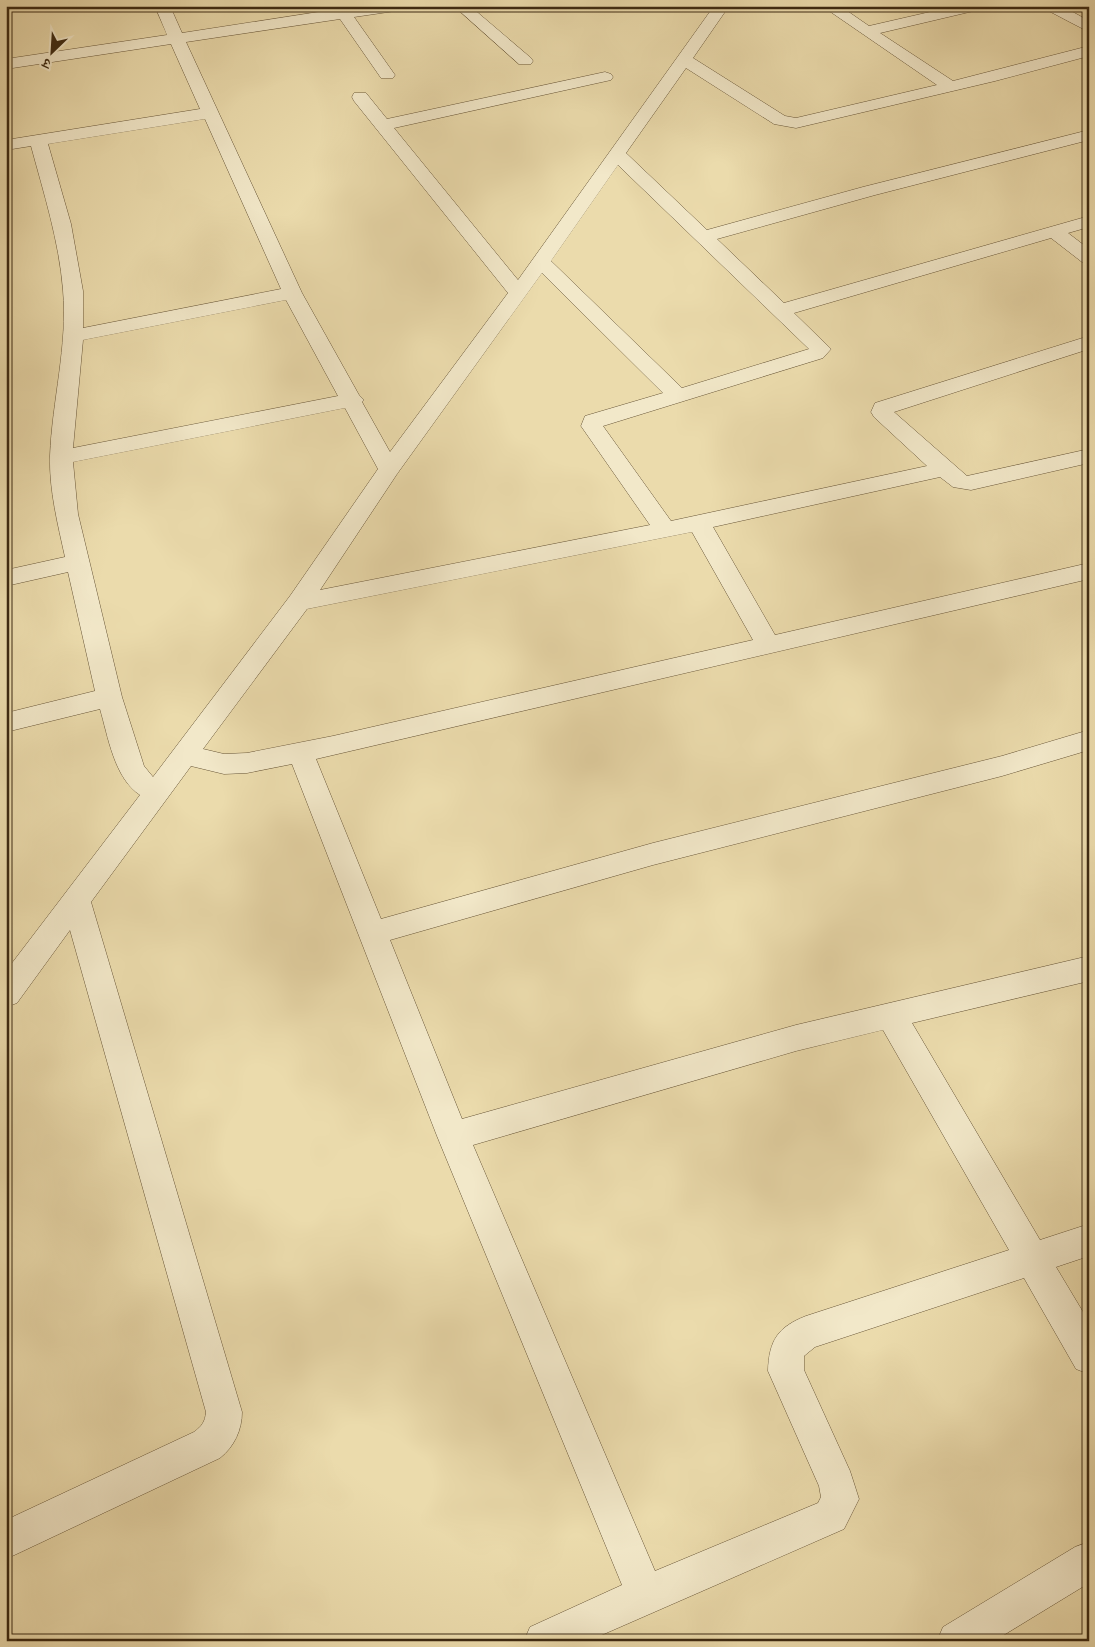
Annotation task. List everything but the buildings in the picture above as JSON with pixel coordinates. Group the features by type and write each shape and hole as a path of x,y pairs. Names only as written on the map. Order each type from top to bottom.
{"street":[{"path":"162,6 292,293 353,400 389,469"},
{"path":"6,64 395,6"},
{"path":"461,6 525,61"},
{"path":"6,994 300,602 389,469 518,293 722,6"},
{"path":"828,6 950,86"},
{"path":"867,31 977,6"},
{"path":"1050,6 1089,27"},
{"path":"344,13 386,75"},
{"path":"684,60 780,120 796,124 995,76 1089,51"},
{"path":"383,125 605,77"},
{"path":"360,97 518,293"},
{"path":"6,145 209,113"},
{"path":"704,236 869,191 1089,135"},
{"path":"38,140 62,224 73,291 73,336 61,457 67,514 109,697 132,769 142,783 156,792"},
{"path":"617,154 819,346 820,352 593,421 592,426 666,530"},
{"path":"782,310 1089,221"},
{"path":"1053,231 1089,258"},
{"path":"540,261 677,395"},
{"path":"73,336 292,293"},
{"path":"1089,342 883,408 882,412 944,469 961,482 971,483 1089,456"},
{"path":"61,457 353,400"},
{"path":"300,602 666,530 944,469"},
{"path":"699,523 768,646"},
{"path":"6,578 79,562"},
{"path":"184,755 224,764 247,763 768,646 1089,571"},
{"path":"6,723 109,697"},
{"path":"372,933 654,854 1002,766 1089,740"},
{"path":"300,752 454,1136 646,1596"},
{"path":"6,1540 207,1445 218,1436 224,1426 224,1412 76,900"},
{"path":"454,1136 796,1038 1089,968"},
{"path":"891,1016 1089,1356"},
{"path":"544,1641 598,1615 831,1516 840,1499 837,1484 786,1371 786,1351 791,1342 806,1333 1089,1240"},
{"path":"957,1641 1089,1561"}]}
